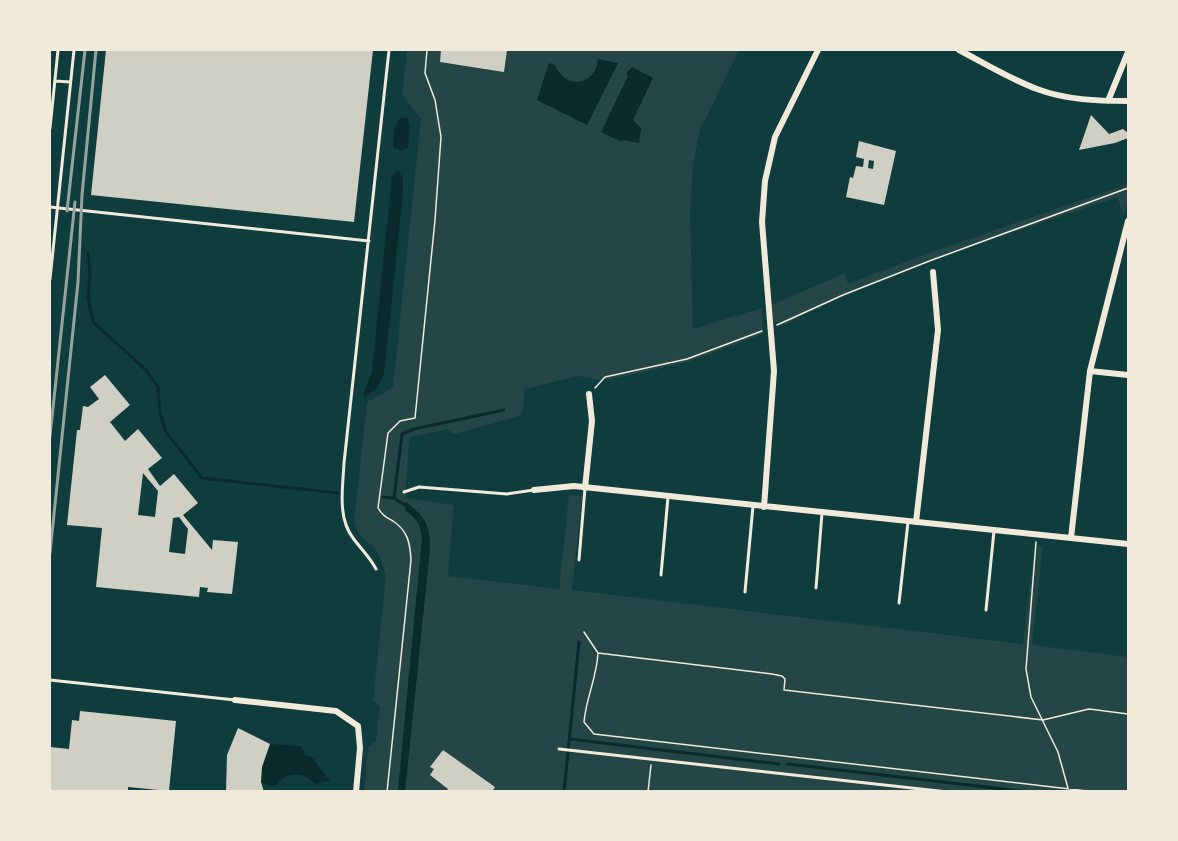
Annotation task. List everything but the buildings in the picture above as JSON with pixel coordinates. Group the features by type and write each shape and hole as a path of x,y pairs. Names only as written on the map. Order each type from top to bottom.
{"street":[{"path":"764,507 774,371 762,222 765,181 775,137 818,50"},
{"path":"959,50 1038,90 1067,97 1128,101"},
{"path":"1108,101 1128,52"},
{"path":"1071,538 1090,370 1128,221"},
{"path":"916,522 938,330 933,272"},
{"path":"1090,370 1128,375"},
{"path":"585,488 592,421 589,394"},
{"path":"534,490 566,486 1128,544"},
{"path":"235,700 336,711 358,726 360,748 356,792"}],"lane":[{"path":"50,128 58,50"},
{"path":"50,279 74,50"},
{"path":"376,570 371,558 352,537 345,522 342,504 344,463 388,50"},
{"path":"55,81 70,82"},
{"path":"50,207 369,241"},
{"path":"404,492 419,487 507,494 534,490"},
{"path":"579,560 585,488"},
{"path":"661,575 668,497"},
{"path":"745,592 753,506"},
{"path":"816,588 822,513"},
{"path":"899,603 908,522"},
{"path":"986,610 994,531"},
{"path":"50,680 235,700"},
{"path":"559,749 948,792"}],"path":[{"path":"387,792 411,560 410,544 406,534 399,526 381,514 378,508 388,433 400,421 415,418 441,137 435,100 424,73 427,50"},
{"path":"589,394 605,377 687,359 771,328 843,295 932,260 1128,188"},
{"path":"1037,535 1026,669 1031,697 1058,752 1069,792"},
{"path":"584,632 598,654 597,669 585,713 585,722 594,734 1069,787 1096,792"},
{"path":"598,654 772,674 785,679 784,690 1043,720 1089,709 1128,714"},
{"path":"648,792 652,759"}],"shaded area":[{"path":"407,50 739,50 700,130 693,165 690,214 693,329 762,308 763,334 690,361 604,380 577,376 525,389 522,415 454,434 448,429 411,437 405,498 454,505 448,576 559,589 569,495 582,496 572,590 1023,644 1035,545 1043,546 1032,645 1128,657 1128,791 405,791 430,548 424,522 418,512 406,502 406,511 418,523 422,539 398,791 364,791 368,748 376,741 380,707 373,700 386,577 377,552 360,534 354,522 367,402 393,387 421,119 402,94"},
{"path":"598,59 618,63 587,125 537,100 549,63 555,65 566,78 580,82 592,75"},
{"path":"632,67 653,78 633,120 641,128 639,143 623,140 622,142 601,132 628,76 626,74"},
{"path":"407,117 410,128 408,148 400,151 393,147 394,130 399,119"},
{"path":"398,170 403,178 403,193 384,374 377,388 366,397 363,395 372,372 392,176"},
{"path":"1128,184 1128,202 1123,217 1118,197 905,271 822,306 782,326 774,321 772,305 845,273 848,284 926,254"},
{"path":"405,502 425,521 430,548 405,791 398,792 422,539 416,520 406,511"},
{"path":"270,744 300,746 306,755 311,756 330,781 315,784 306,777 295,774 280,781 276,786 269,786 261,782 262,767"}],"waterway":[{"path":"88,253 90,274 88,297 93,322 146,370 158,387 160,413 166,432 202,478 338,493"},
{"path":"394,498 402,434 414,429 504,410"},
{"path":"383,497 394,498 407,507"},
{"path":"564,792 579,642"},
{"path":"570,739 779,764"},
{"path":"788,764 1029,792"}],"railway":[{"path":"67,211 85,50"},
{"path":"50,553 78,282 82,195 96,50"},
{"path":"50,436 75,202"}]}
